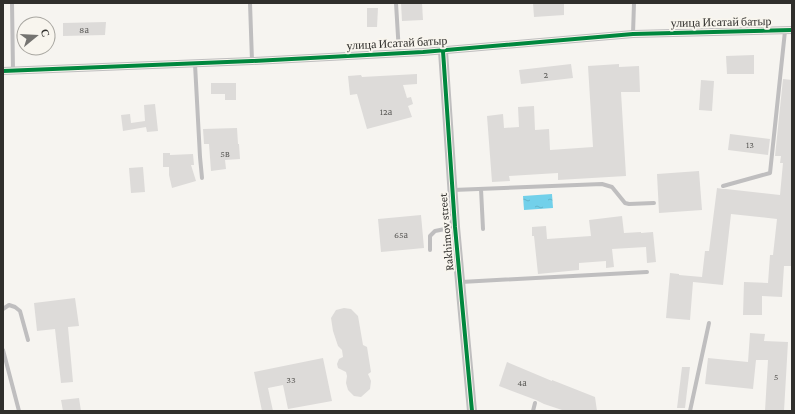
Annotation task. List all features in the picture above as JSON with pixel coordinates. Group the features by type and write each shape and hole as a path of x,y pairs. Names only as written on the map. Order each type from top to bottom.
{"street":[{"name":"улица Исатай батыр","path":"3,71 252,61 443,51 633,34 788,30"},
{"name":"Rakhimov street","path":"443,51 455,227 472,411"}],"lane":[{"path":"12,3 13,70"},
{"path":"250,3 252,61"},
{"path":"396,3 399,53"},
{"path":"633,34 634,3"},
{"path":"724,186 770,173 788,30"},
{"path":"195,63 202,178"},
{"path":"453,190 602,184 612,187 625,203 654,203"},
{"path":"481,189 483,229"},
{"path":"430,250 430,236 436,231 455,227"},
{"path":"461,282 647,272"},
{"path":"3,309 9,305 20,311 28,340"},
{"path":"690,411 708,323"},
{"path":"3,350 19,411"},
{"path":"533,411 535,403"}],"water":[{"path":"552,194 553,208 524,210 523,196"}],"building":[{"path":"401,3 422,3 423,20 402,21"},
{"path":"533,3 564,3 564,15 534,17"},
{"path":"367,8 378,8 377,27 367,27"},
{"path":"106,22 105,35 63,36 63,23"},
{"path":"754,55 754,74 727,74 726,56"},
{"path":"571,64 573,78 521,84 519,70"},
{"path":"619,64 619,67 639,66 640,92 621,92 626,176 558,180 558,173 509,176 510,181 492,182 487,116 503,114 504,128 519,127 518,107 534,106 535,130 549,129 550,150 593,147 588,66"},
{"path":"417,74 417,84 403,85 407,98 411,97 413,104 408,106 412,117 367,129 357,94 350,95 348,76 361,75 362,77"},
{"path":"783,79 792,80 792,266 784,266 782,297 762,296 762,315 743,315 744,282 768,283 770,255 773,255 777,219 731,214 723,285 693,282 690,320 666,318 670,273 702,277 705,251 709,251 717,188 780,195 783,163 780,163 781,156 775,156"},
{"path":"701,80 714,81 712,111 699,110"},
{"path":"211,83 236,83 236,100 225,100 225,94 211,94"},
{"path":"155,104 158,131 147,132 146,127 123,131 121,115 130,114 131,123 145,121 144,105"},
{"path":"237,128 240,159 225,160 226,169 211,171 209,144 204,144 203,129"},
{"path":"730,134 770,139 768,155 728,150"},
{"path":"163,153 170,153 170,155 193,154 194,165 191,165 196,181 172,188 169,167 163,167"},
{"path":"143,167 145,192 131,193 129,168"},
{"path":"699,171 702,210 659,213 657,174"},
{"path":"421,215 424,248 381,252 378,219"},
{"path":"622,216 624,233 653,232 656,262 647,263 646,247 612,249 614,267 606,268 606,261 579,263 579,270 538,274 532,227 546,226 547,239 591,236 589,220"},
{"path":"75,298 79,326 68,327 73,382 61,383 55,329 37,331 34,303"},
{"path":"344,308 351,309 358,316 363,345 367,347 371,372 368,374 371,381 370,389 361,397 354,396 348,390 346,383 346,372 338,368 337,364 339,359 343,357 342,350 338,346 333,331 331,318 336,310"},
{"path":"750,333 765,334 764,341 788,342 784,411 765,411 768,360 756,360 753,389 705,384 708,358 748,362"},
{"path":"323,358 332,401 288,409 283,385 268,388 273,411 262,411 254,372"},
{"path":"507,362 595,397 597,411 565,411 499,386"},
{"path":"682,367 690,367 685,408 677,408"},
{"path":"79,398 81,411 63,411 61,400"}],"cycle path":[{"path":"3,71 252,61 423,52 633,34 792,30"},
{"path":"443,51 455,227 472,411"}]}
